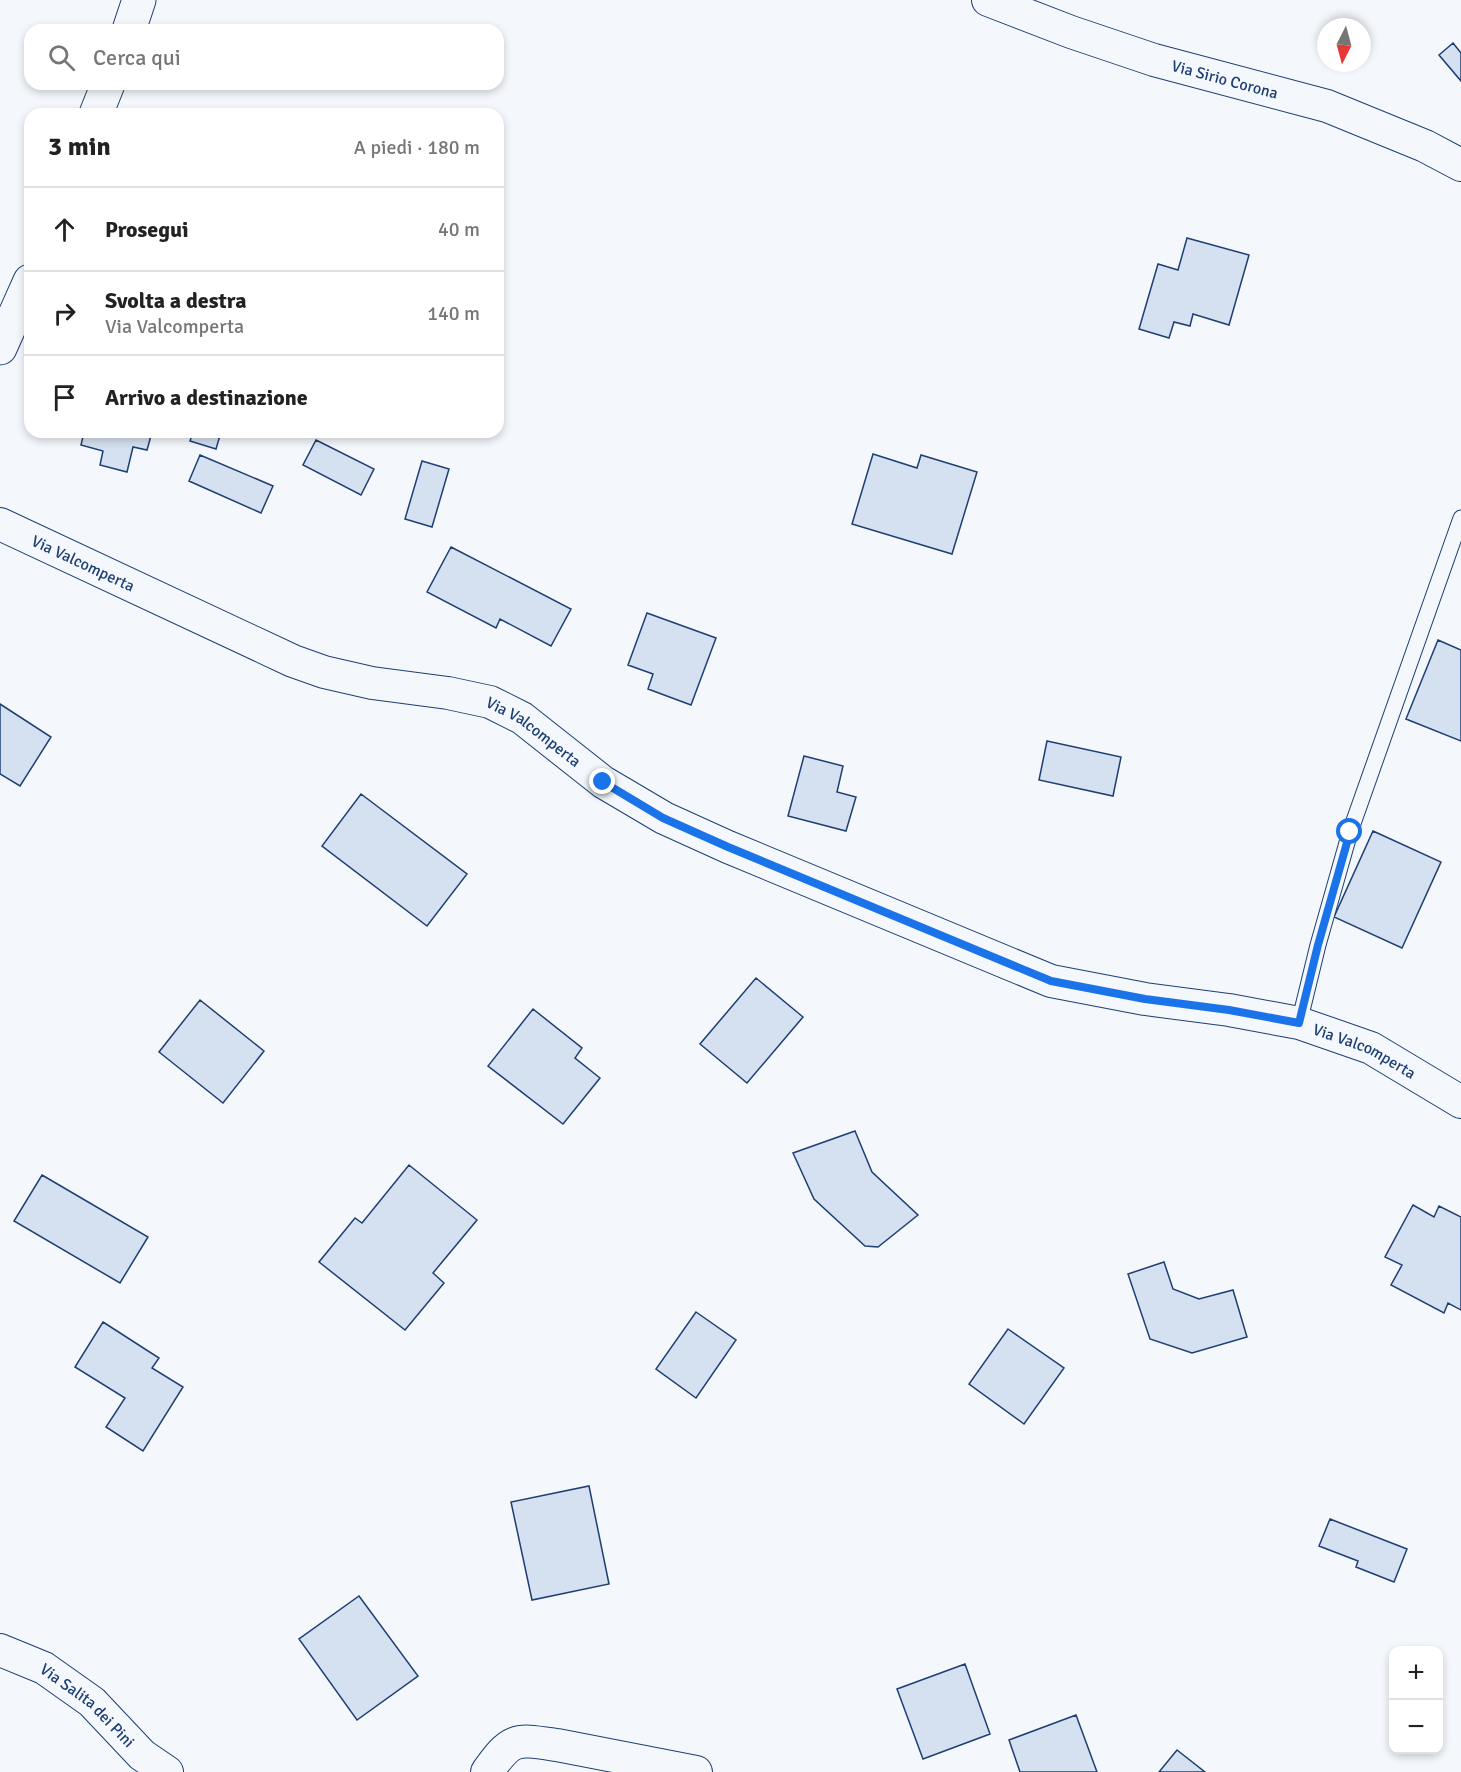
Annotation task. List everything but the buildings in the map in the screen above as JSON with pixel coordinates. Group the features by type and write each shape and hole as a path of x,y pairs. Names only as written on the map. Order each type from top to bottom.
{"highway":[{"path":"131,24 139,0"},
{"path":"98,108 106,90"},
{"path":"0,348 24,294"}],"street":[{"name":"Via Sirio Corona","path":"988,0 1071,32 1154,60 1327,106 1425,146 1461,165"},
{"name":"Via Valcomperta","path":"0,524 293,661 324,672 372,683 448,693 490,702 522,718 603,782 663,818 1051,981 1145,999 1229,1010 1299,1023 1371,1048 1461,1102"},
{"name":"Via Salita dei Pini","path":"0,1650 44,1668 92,1702 142,1755 166,1772"},
{"path":"488,1772 509,1745 525,1742 557,1745 696,1772"}],"lane":[{"path":"1299,1023 1350,832 1461,518"}],"route":[{"path":"603,782 663,818 728,847 1051,981 1145,999 1229,1010 1299,1023 1350,832"}]}
